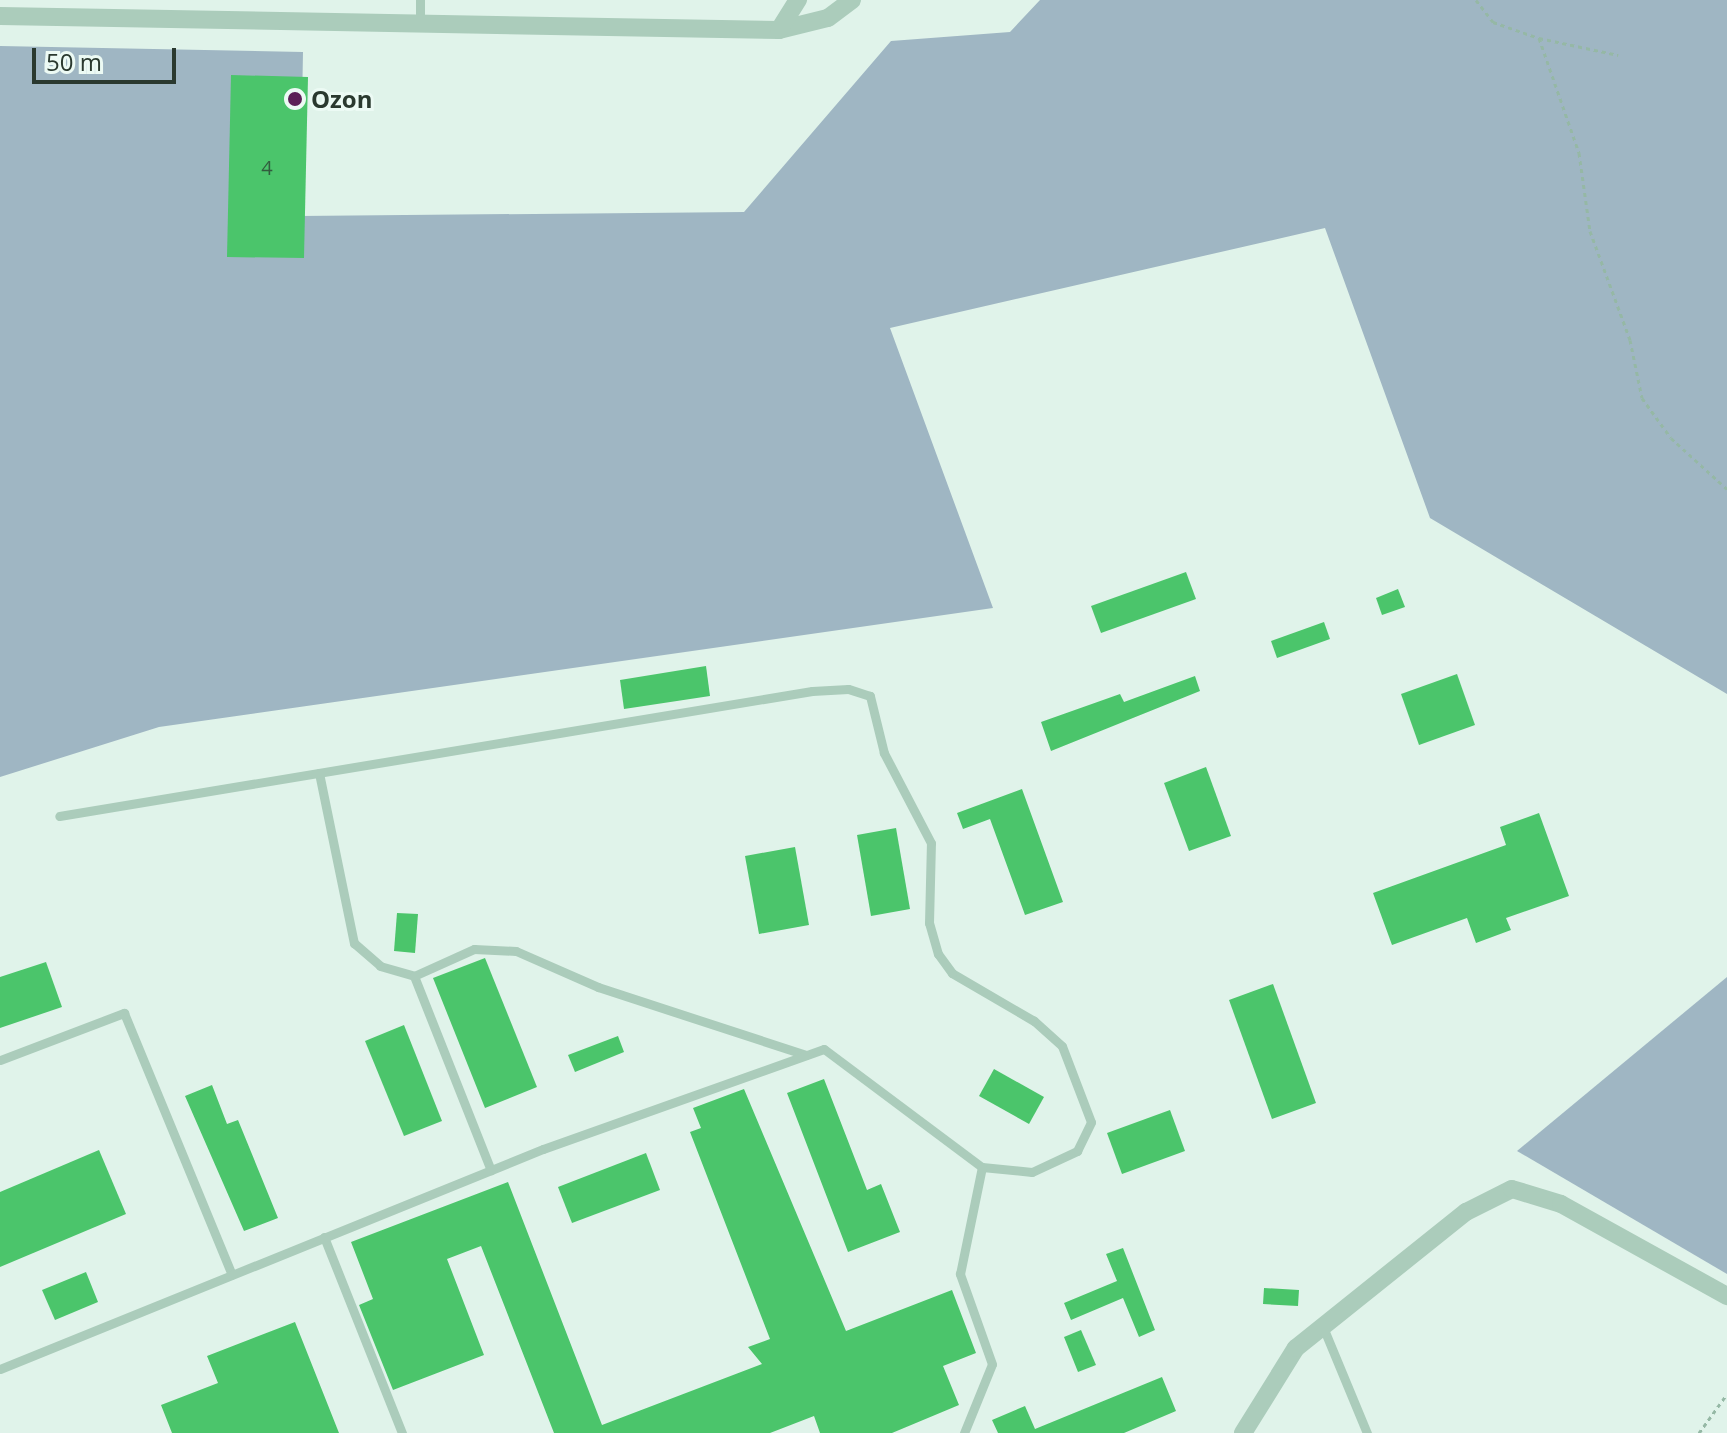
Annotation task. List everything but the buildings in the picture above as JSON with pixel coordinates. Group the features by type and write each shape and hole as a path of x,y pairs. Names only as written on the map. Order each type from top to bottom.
{"street":[{"path":"779,30 798,0"},
{"path":"0,16 779,30 828,18 852,0"},
{"path":"1243,1433 1296,1348 1466,1212 1512,1189 1561,1204 1727,1296"}],"lane":[{"path":"420,0 420,23"},
{"path":"0,1369 491,1170 824,1049 982,1167 1032,1172 1077,1151 1091,1122 1062,1046 1034,1021 952,973 938,954 929,923 931,843 884,753 870,696 848,689 812,691 59,816"},
{"path":"319,773 354,943 380,966 414,976 474,949 516,951 598,987 806,1055"},
{"path":"414,976 491,1170"},
{"path":"0,1060 124,1013 232,1275"},
{"path":"964,1433 992,1364 960,1274 982,1167"},
{"path":"324,1237 402,1433"},
{"path":"1323,1327 1367,1433"}],"path":[{"path":"1476,0 1493,22 1539,38 1618,55"},
{"path":"1539,38 1579,153 1590,231 1630,340 1642,398 1671,438 1727,489"},
{"path":"1699,1433 1727,1394"}],"shaded area":[{"path":"1040,0 1727,0 1727,694 1430,518 1325,228 890,328 993,608 159,727 0,777 0,46 303,52 300,216 744,212 891,41 1010,32"},
{"path":"1727,977 1727,1274 1517,1151"}],"place":[{"name":"Ozon","path":"295,99"}]}
